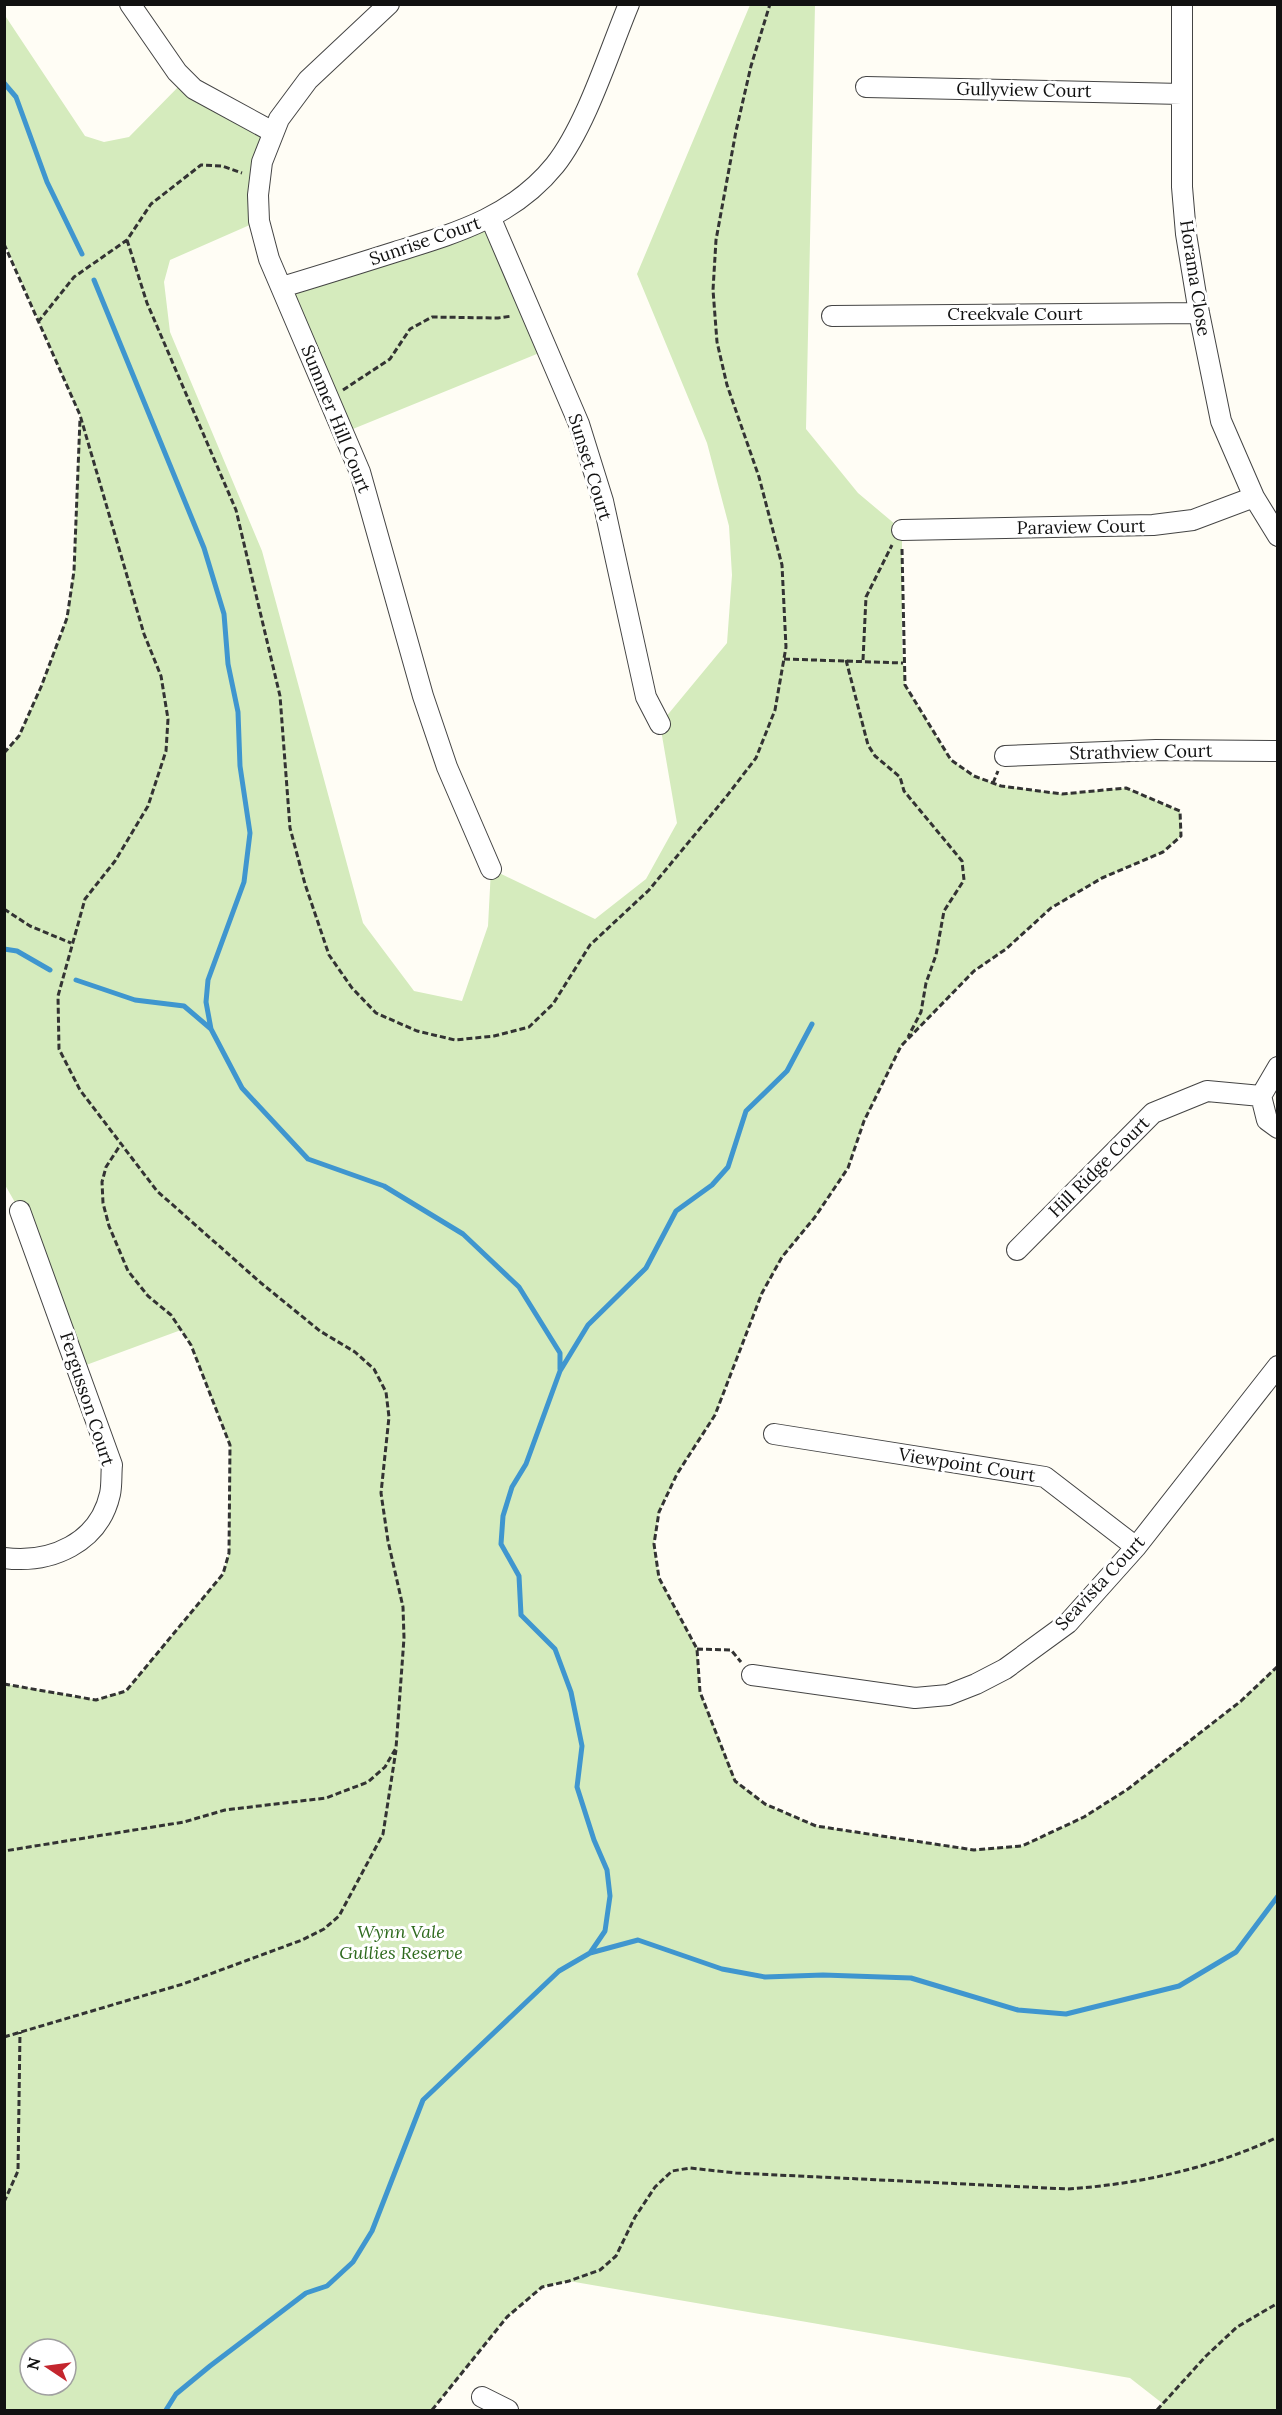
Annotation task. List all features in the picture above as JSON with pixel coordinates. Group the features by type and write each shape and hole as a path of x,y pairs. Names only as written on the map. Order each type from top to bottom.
{"street":[{"path":"130,4 177,72 194,89 273,132"},
{"name":"Summer Hill Court","path":"389,4 294,95 273,132 260,175 259,221 269,259 360,472 426,706 447,766 491,869"},
{"name":"Sunrise Court","path":"282,287 458,233 491,219 528,194 555,164 575,133 629,4"},
{"name":"Horama Close","path":"1182,4 1183,199 1199,313 1221,421 1254,497 1278,536"},
{"name":"Gullyview Court","path":"866,87 1182,94"},
{"name":"Sunset Court","path":"491,219 579,424 603,501 646,697 660,724"},
{"name":"Creekvale Court","path":"832,316 1199,313"},
{"name":"Paraview Court","path":"902,530 1153,525 1193,520 1254,497"},
{"name":"Strathview Court","path":"1005,756 1156,750 1278,750"},
{"path":"1278,1067 1262,1090 1261,1096 1267,1120 1278,1128"},
{"name":"Hill Ridge Court","path":"1017,1250 1153,1113 1208,1091 1261,1096"},
{"name":"Fergusson Court","path":"4,1558 48,1558 72,1547 90,1532 101,1518 110,1493 112,1465 20,1211"},
{"name":"Seavista Court","path":"752,1675 915,1698 948,1695 1005,1669 1068,1623 1136,1547 1278,1366"},
{"name":"Viewpoint Court","path":"774,1434 1045,1477 1136,1547"},
{"path":"482,2397 508,2410"}],"path":[{"path":"127,240 147,303 236,510 280,696 290,828 305,884 329,955 352,988 376,1014 417,1031 455,1040 494,1036 529,1027 553,1004 590,945 649,890 756,758 775,710 784,659 786,608 782,565 759,477 727,386 717,342 713,290 716,240 736,131 751,66 770,4"},
{"path":"38,322 74,277 127,240 152,204 201,165 222,166 260,175"},
{"path":"4,244 80,414 144,634 161,676 168,719 166,751 148,806 115,861 85,899 58,996 59,1048 80,1090 157,1191 261,1283 320,1331 355,1353 374,1369 386,1392 389,1417 381,1493 388,1541 403,1607 393,1785 383,1834 339,1916 324,1929 302,1940 183,1984 4,2037"},
{"path":"327,395 347,388 390,358 410,329 432,317 498,318 534,315"},
{"path":"4,753 24,726 67,618 74,571 80,414"},
{"path":"863,660 866,597 889,550 902,530"},
{"path":"902,530 905,685 920,714 951,760 974,776 1001,786 1037,792 1062,794 1126,788 1180,811 1181,836 1163,852 1102,878 1051,908 1006,949 974,971 906,1041"},
{"path":"784,659 903,663"},
{"path":"846,660 850,681 872,750 888,768 900,777 904,791 962,861 964,880 944,911 936,955 926,983 921,1012 864,1121 848,1168 815,1217 782,1257 762,1293 715,1415 677,1474 659,1512 654,1544 659,1578 697,1649 700,1692 735,1781 765,1804 816,1826 974,1850 1022,1846 1084,1817 1138,1782 1241,1701 1278,1666"},
{"path":"4,909 30,926 71,944"},
{"path":"4,1684 96,1700 126,1691 223,1574 229,1553 230,1445 221,1416 191,1345 171,1314 148,1296 128,1271 109,1226 103,1203 102,1182 106,1167 121,1144"},
{"path":"697,1649 730,1650 752,1675"},
{"path":"4,1851 184,1822 225,1810 326,1798 368,1782 385,1767 396,1749"},
{"path":"4,2202 18,2170 20,2032"},
{"path":"432,2410 507,2317 542,2286 569,2281 600,2270 616,2256 635,2217 655,2187 672,2171 690,2168 736,2173 1068,2189 1104,2186 1189,2170 1243,2154 1278,2137"},
{"path":"1157,2410 1237,2326 1278,2303"}],"green space":[{"name":"Wynn Vale Gullies Reserve","path":"750,5 815,5 806,429 858,493 902,530 902,645 905,685 951,760 974,776 1001,786 1062,794 1126,788 1180,811 1181,836 1163,852 1102,878 1051,908 1006,949 974,971 901,1046 864,1121 848,1168 815,1217 782,1258 762,1293 715,1415 677,1474 659,1512 654,1544 659,1578 697,1649 700,1692 736,1781 765,1804 816,1826 973,1850 1022,1846 1084,1817 1128,1789 1241,1701 1277,1666 1277,2410 1157,2410 1162,2403 1130,2378 569,2281 542,2287 507,2317 432,2410 5,2410 5,1684 96,1700 126,1691 223,1574 229,1553 230,1445 191,1345 181,1330 78,1368 20,1211 5,1185 5,753 19,736 41,687 67,618 74,571 80,415 5,244 4,14 85,136 104,142 129,137 185,80 273,132 259,221 170,260 164,282 170,332 262,551 363,923 414,991 462,1001 488,926 491,869 595,919 646,879 677,823 660,724 727,643 732,575 729,526 707,443 637,274"},
{"path":"491,219 549,349 343,433 282,287"}],"waterway":[{"path":"4,83 16,97 47,182 82,254"},
{"path":"94,280 204,548 224,614 228,664 238,712 240,766 250,833 244,882 208,980 206,1002 211,1029 242,1088 308,1159 384,1186 463,1234 519,1287 560,1353 560,1369"},
{"path":"4,949 17,951 50,970"},
{"path":"76,980 135,1000 184,1006 211,1029"},
{"path":"166,2410 176,2394 210,2366 306,2293 327,2286 353,2262 372,2231 423,2100 559,1971 590,1953 605,1931 610,1896 607,1870 594,1840 577,1787 582,1746 571,1692 555,1649 521,1615 519,1576 501,1544 503,1516 512,1487 526,1464 560,1371 588,1325 646,1268 676,1211 712,1185 728,1167 746,1111 787,1071 812,1024"},
{"path":"590,1953 638,1940 722,1969 765,1977 823,1975 911,1978 1018,2010 1066,2014 1179,1986 1236,1952 1278,1896"}]}
